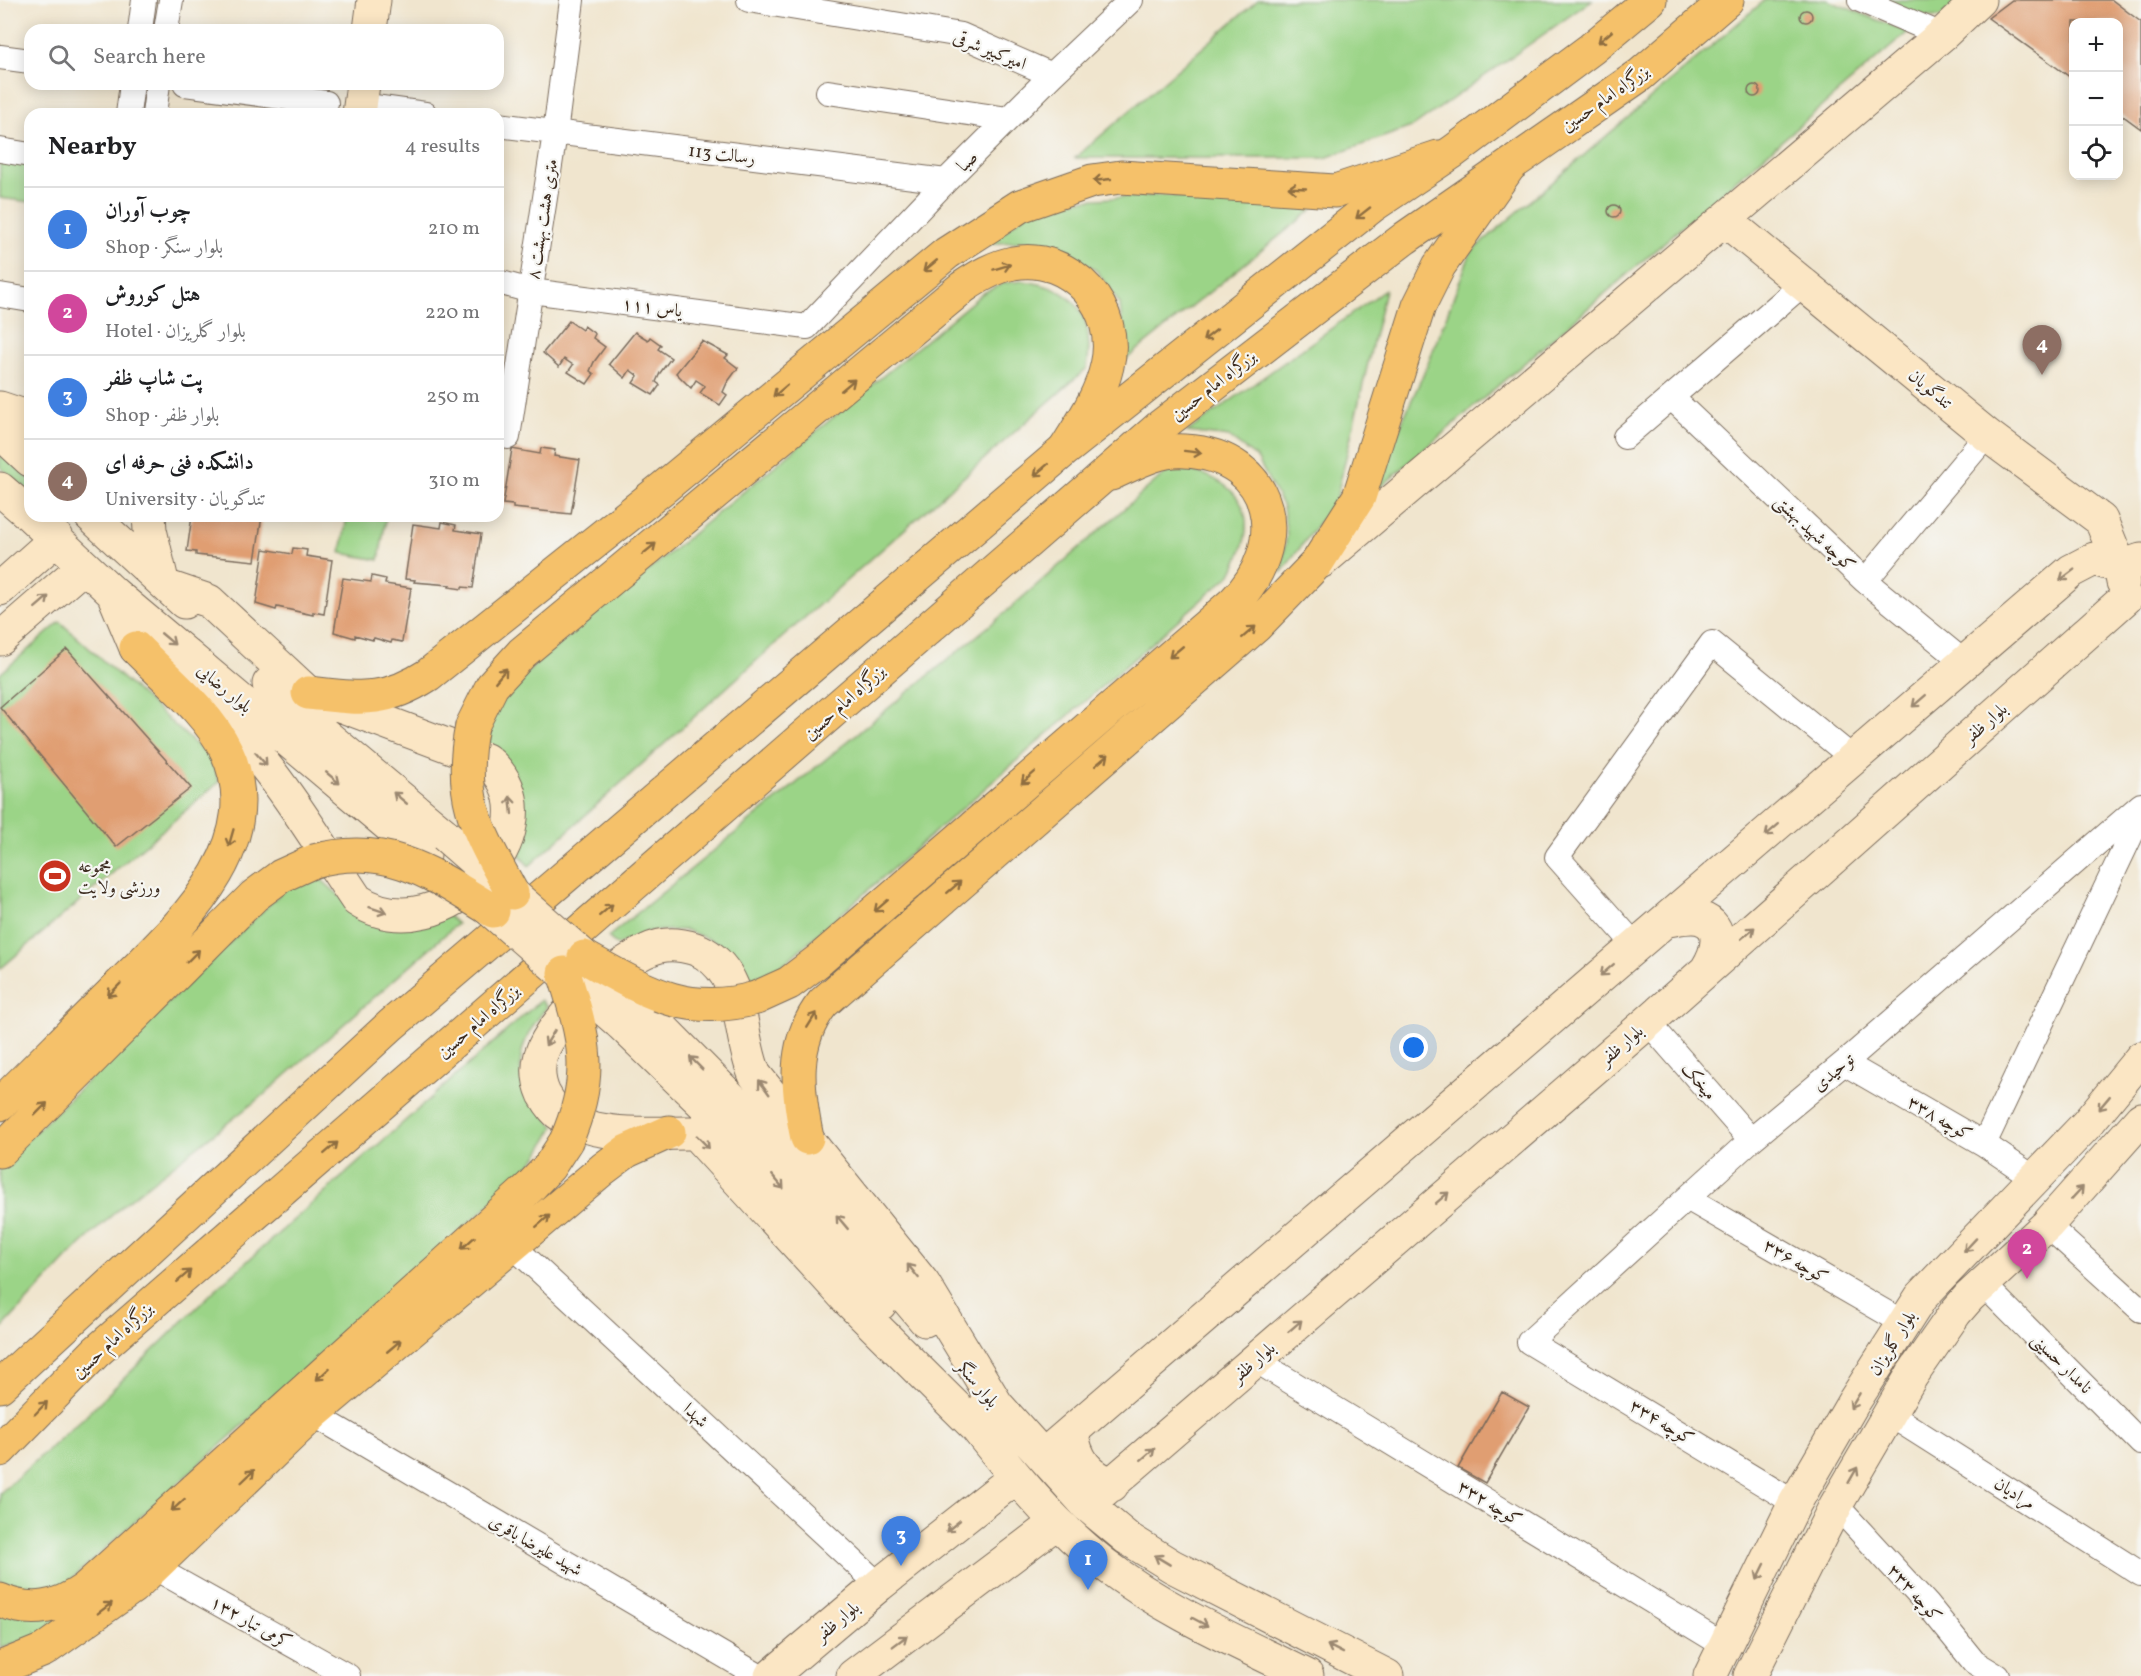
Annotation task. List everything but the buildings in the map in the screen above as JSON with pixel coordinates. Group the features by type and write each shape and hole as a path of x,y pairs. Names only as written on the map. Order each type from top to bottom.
{"main road":[{"path":"371,24 374,0"},
{"path":"0,1386 391,1025 1066,449 1372,206 1454,151 1591,49 1650,0"},
{"name":"بزرگراه امام حسین","path":"0,1450 96,1352 1162,425 1306,312 1511,163 1640,75 1726,0"},
{"path":"1307,574 1942,35 1978,0"},
{"path":"308,693 374,698 402,690 428,675 663,488 947,253 1020,206 1067,188 1092,181 1121,177 1335,191 1454,151"},
{"path":"807,1138 798,1079 800,1045 808,1024 823,1003 1256,626 1317,563 1359,497 1419,306 1439,266 1511,163"},
{"name":"تندگویان","path":"1725,220 1986,435 2101,520 2132,585"},
{"path":"502,902 471,807 466,773 472,726 492,686 522,653 963,287 995,268 1015,263 1033,262 1056,267 1075,277 1090,290 1100,304 1108,333 1107,366 1095,400 1066,449"},
{"path":"0,408 24,416"},
{"path":"0,432 24,454"},
{"path":"0,1600 38,1608 62,1603 85,1589 530,1187 549,1167 566,1141 578,1114 585,1072 574,965 678,1002 717,1005 756,998 789,983 818,961 1233,603 1256,578 1266,553 1268,531 1266,513 1259,493 1248,475 1230,461 1184,450 1158,453 1099,480"},
{"name":"بلوار رضایی","path":"0,489 24,511"},
{"name":"بلوار رضایی","path":"37,522 113,593 434,845"},
{"name":"بلوار رضایی","path":"98,522 313,726 434,845"},
{"path":"136,648 214,711 252,749 276,776 357,900 380,912 411,915 435,909 457,897 479,879 506,839 512,814 509,789 504,779 486,760 308,693 209,601 165,584 149,522"},
{"path":"0,589 57,538"},
{"path":"1043,1456 1072,1434 1635,945 1667,920 2071,571 2094,560 2132,585"},
{"path":"0,639 84,566"},
{"name":"بلوار ظفر","path":"1099,1495 1648,1022 2132,585"},
{"path":"0,1104 180,925 217,874 232,839 238,802 233,770 226,750 197,710 136,648 113,593"},
{"name":"بلوار سنگر","path":"434,845 628,1013 743,1142 869,1290 989,1420 1099,1495 1127,1538 1172,1566 1387,1676"},
{"path":"0,1151 247,902 281,876 314,861 351,854 402,861 502,902"},
{"path":"1667,920 1702,918 1711,926 1718,935 1718,944 1716,956 1707,969"},
{"path":"679,945 703,953 719,966 733,984 749,1061 755,1075 923,1283 989,1420 848,1300 695,1133 614,1132 590,1127 559,1115 547,1100 539,1084 538,1068 542,1052 550,1035 599,984 634,957 660,946 679,945"},
{"name":"بلوار گلریزان","path":"1710,1676 1796,1503 1921,1297 2086,1125 2141,1058"},
{"name":"بلوار گلریزان","path":"1750,1676 1836,1505 1912,1375 1954,1313 2047,1225 2141,1119"},
{"path":"0,1668 44,1650 68,1636 133,1587 313,1414 615,1159 642,1143 669,1132"},
{"name":"بلوار سنگر","path":"989,1420 1016,1477 1057,1522 1102,1563 1153,1598 1307,1676"},
{"path":"1072,1434 1074,1451 1083,1466 1095,1478 1099,1495"},
{"name":"بلوار ظفر","path":"771,1676 879,1585 1016,1477"},
{"path":"989,1497 1013,1500 1028,1515 1031,1534 1025,1547"},
{"path":"853,1676 1057,1522"}],"street":[{"path":"141,24 144,0"},
{"path":"167,24 171,0"},
{"name":"۸ متری هشت بهشت","path":"508,437 504,407 531,291 572,0"},
{"name":"امیرکبیر شرقی","path":"750,0 961,35 1052,75"},
{"name":"صبا","path":"807,327 1008,119 1131,0"},
{"path":"1860,0 1942,35"},
{"path":"0,57 24,60"},
{"path":"129,108 131,90"},
{"path":"155,108 157,90"},
{"path":"230,90 326,103"},
{"path":"828,92 1008,119"},
{"path":"360,101 395,108"},
{"name":"رسالت 113","path":"504,126 946,182"},
{"path":"0,150 24,154"},
{"name":"یاس ۱۱۱","path":"504,284 531,291 807,327"},
{"path":"1625,437 1803,284"},
{"path":"0,295 24,299"},
{"name":"کوچه شهید بهشتی","path":"1672,398 1865,581 1964,662"},
{"path":"1865,581 1986,435"},
{"path":"1635,945 1557,856 1712,643 1854,759"},
{"name":"توحیدی","path":"1529,1342 1689,1199 1751,1140 1844,1063 2141,805"},
{"path":"1984,1144 2141,814"},
{"name":"میخک","path":"1648,1022 1751,1140"},
{"name":"کوچه ۳۳۸","path":"1844,1063 1984,1144 2034,1178"},
{"name":"کوچه ۳۳۶","path":"1689,1199 1904,1323"},
{"path":"2047,1225 2141,1310"},
{"name":"شهدا","path":"513,1246 879,1585"},
{"name":"نامدار حسینی","path":"1983,1284 2141,1443"},
{"name":"کوچه ۳۳۴","path":"1529,1342 1796,1503"},
{"name":"کوچه ۳۳۲","path":"1255,1360 1725,1646"},
{"name":"شهید علیرضا باقری","path":"313,1414 759,1676"},
{"name":"مرادیان","path":"1889,1414 2141,1574"},
{"name":"کوچه ۳۳۳","path":"1836,1505 1927,1604 1974,1662 1998,1676"},
{"name":"کرمی تبار ۱۳۲","path":"153,1567 348,1676"},
{"path":"29,1676 68,1636"}],"green space":[{"path":"1258,0 1592,0 1414,126 1325,158 1075,158"},
{"path":"1765,0 1827,0 1908,32 1376,491 1379,473 1427,366 1471,252"},
{"path":"1868,0 1960,0 1940,17 1906,16"},
{"path":"0,160 24,164 24,201 0,198"},
{"path":"1163,195 1313,209 1125,360 1120,304 1097,271 1057,245 1025,241 989,244 1034,207 1080,200"},
{"path":"1023,281 1057,290 1078,308 1085,319 1088,333 1087,368 776,643 529,866 517,852 511,838 486,746 491,719 507,694 549,653 983,293 1004,283"},
{"path":"1385,290 1336,500 1281,573 1287,535 1283,507 1257,458 1229,437 1187,432"},
{"path":"0,454 24,474 24,487 0,467"},
{"path":"1184,470 1205,475 1224,484 1232,491 1243,509 1246,534 1231,574 781,966 749,981 740,957 718,943 686,930 650,931 617,945 608,937 1000,617 1157,480 1169,471"},
{"path":"346,522 385,522 379,560 341,553"},
{"name":"مجموعه ورزشی ولایت","path":"60,622 211,758 219,782 0,969 0,674"},
{"path":"316,875 357,911 447,915 457,924 266,1093 125,1203 80,1245 0,1330 0,1166 287,887"},
{"path":"541,1000 547,1007 529,1033 525,1043 521,1073 530,1095 554,1127 538,1155 519,1178 61,1588 25,1593 0,1580 0,1493 81,1420 217,1288"},
{"path":"0,1614 74,1614 34,1638 0,1647"}],"place":[{"name":"دانشکده فنی حرفه ای","path":"2042,375"},
{"name":"مجموعه ورزشی ولایت","path":"55,876"},
{"name":"هتل کوروش","path":"2027,1279"},
{"name":"پت شاپ ظفر","path":"901,1566"},
{"name":"چوب آوران","path":"1088,1590"}]}
